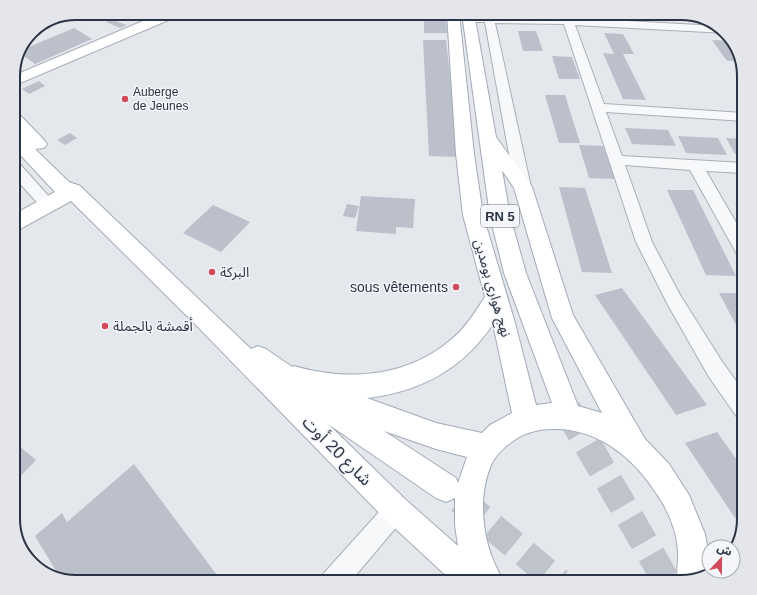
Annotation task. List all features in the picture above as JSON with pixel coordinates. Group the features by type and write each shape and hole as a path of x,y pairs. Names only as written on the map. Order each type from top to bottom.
{"main road":[{"path":"20,79 153,20"},
{"name":"نهج هواري بومدين","path":"463,20 465,154 474,215 496,300 511,349 526,419"},
{"name":"نهج هواري بومدين","path":"464,20 487,136 500,216 515,273 567,409"},
{"name":"شارع 20 أوت","path":"20,125 72,180 73,192"},
{"path":"487,136 523,187 542,253 564,318 637,450"},
{"name":"شارع 20 أوت","path":"20,144 62,187 73,192 201,315 396,510 468,575"},
{"path":"20,220 73,192"},
{"path":"310,385 342,387 370,386 393,383 422,372 447,358 461,346 475,330 496,300"},
{"name":"شارع 20 أوت","path":"201,315 278,372 446,488"},
{"path":"278,372 364,409 416,429 454,441 487,448"},
{"path":"484,575 470,535 468,501 474,472 487,448 505,430 526,419 553,415 581,419 610,430 637,450 656,470 673,493 701,556"}],"street":[{"path":"490,20 523,187"},
{"path":"568,20 644,242 674,300 716,370 737,400"},
{"path":"603,20 712,29"},
{"path":"598,108 737,117"},
{"path":"615,160 737,168"},
{"path":"695,165 737,239"},
{"path":"20,174 48,205"},
{"path":"339,575 396,510"}],"building":[{"path":"113,20 127,25 120,28 106,22"},
{"path":"424,20 446,20 447,33 424,33"},
{"path":"74,28 92,39 35,64 24,56 28,47"},
{"path":"518,31 536,31 543,51 523,51"},
{"path":"604,33 623,34 634,54 623,54 646,100 623,99 603,53 614,54"},
{"path":"423,40 446,40 459,157 429,156"},
{"path":"712,40 724,41 728,45 735,61 727,61"},
{"path":"552,56 572,57 580,79 559,79"},
{"path":"39,81 45,86 29,94 22,89"},
{"path":"545,95 565,95 580,143 559,143"},
{"path":"625,128 668,130 676,146 632,144"},
{"path":"70,133 77,138 65,145 57,140"},
{"path":"678,136 718,138 727,155 686,153"},
{"path":"726,138 737,139 737,154 735,154"},
{"path":"579,145 603,146 615,179 589,178"},
{"path":"559,187 585,188 612,273 582,272"},
{"path":"667,190 693,190 736,276 706,275"},
{"path":"361,196 415,199 413,228 396,227 396,234 356,231"},
{"path":"347,204 359,206 355,218 343,216"},
{"path":"213,205 250,222 221,252 183,233"},
{"path":"737,216 737,227 733,225"},
{"path":"622,288 707,405 676,415 595,295"},
{"path":"719,293 737,293 737,327"},
{"path":"717,432 737,460 737,521 685,443"},
{"path":"20,447 36,460 20,477"},
{"path":"134,464 217,575 76,575 58,572 35,536 62,513 67,522"}],"tunnel":[{"path":"567,409 663,575"},
{"path":"460,500 551,575"}],"place":[{"name":"Auberge de Jeunes","path":"125,99"},
{"name":"البركة","path":"212,272"},
{"name":"sous vêtements","path":"456,287"},
{"name":"أقمشة بالجملة","path":"105,326"}]}
